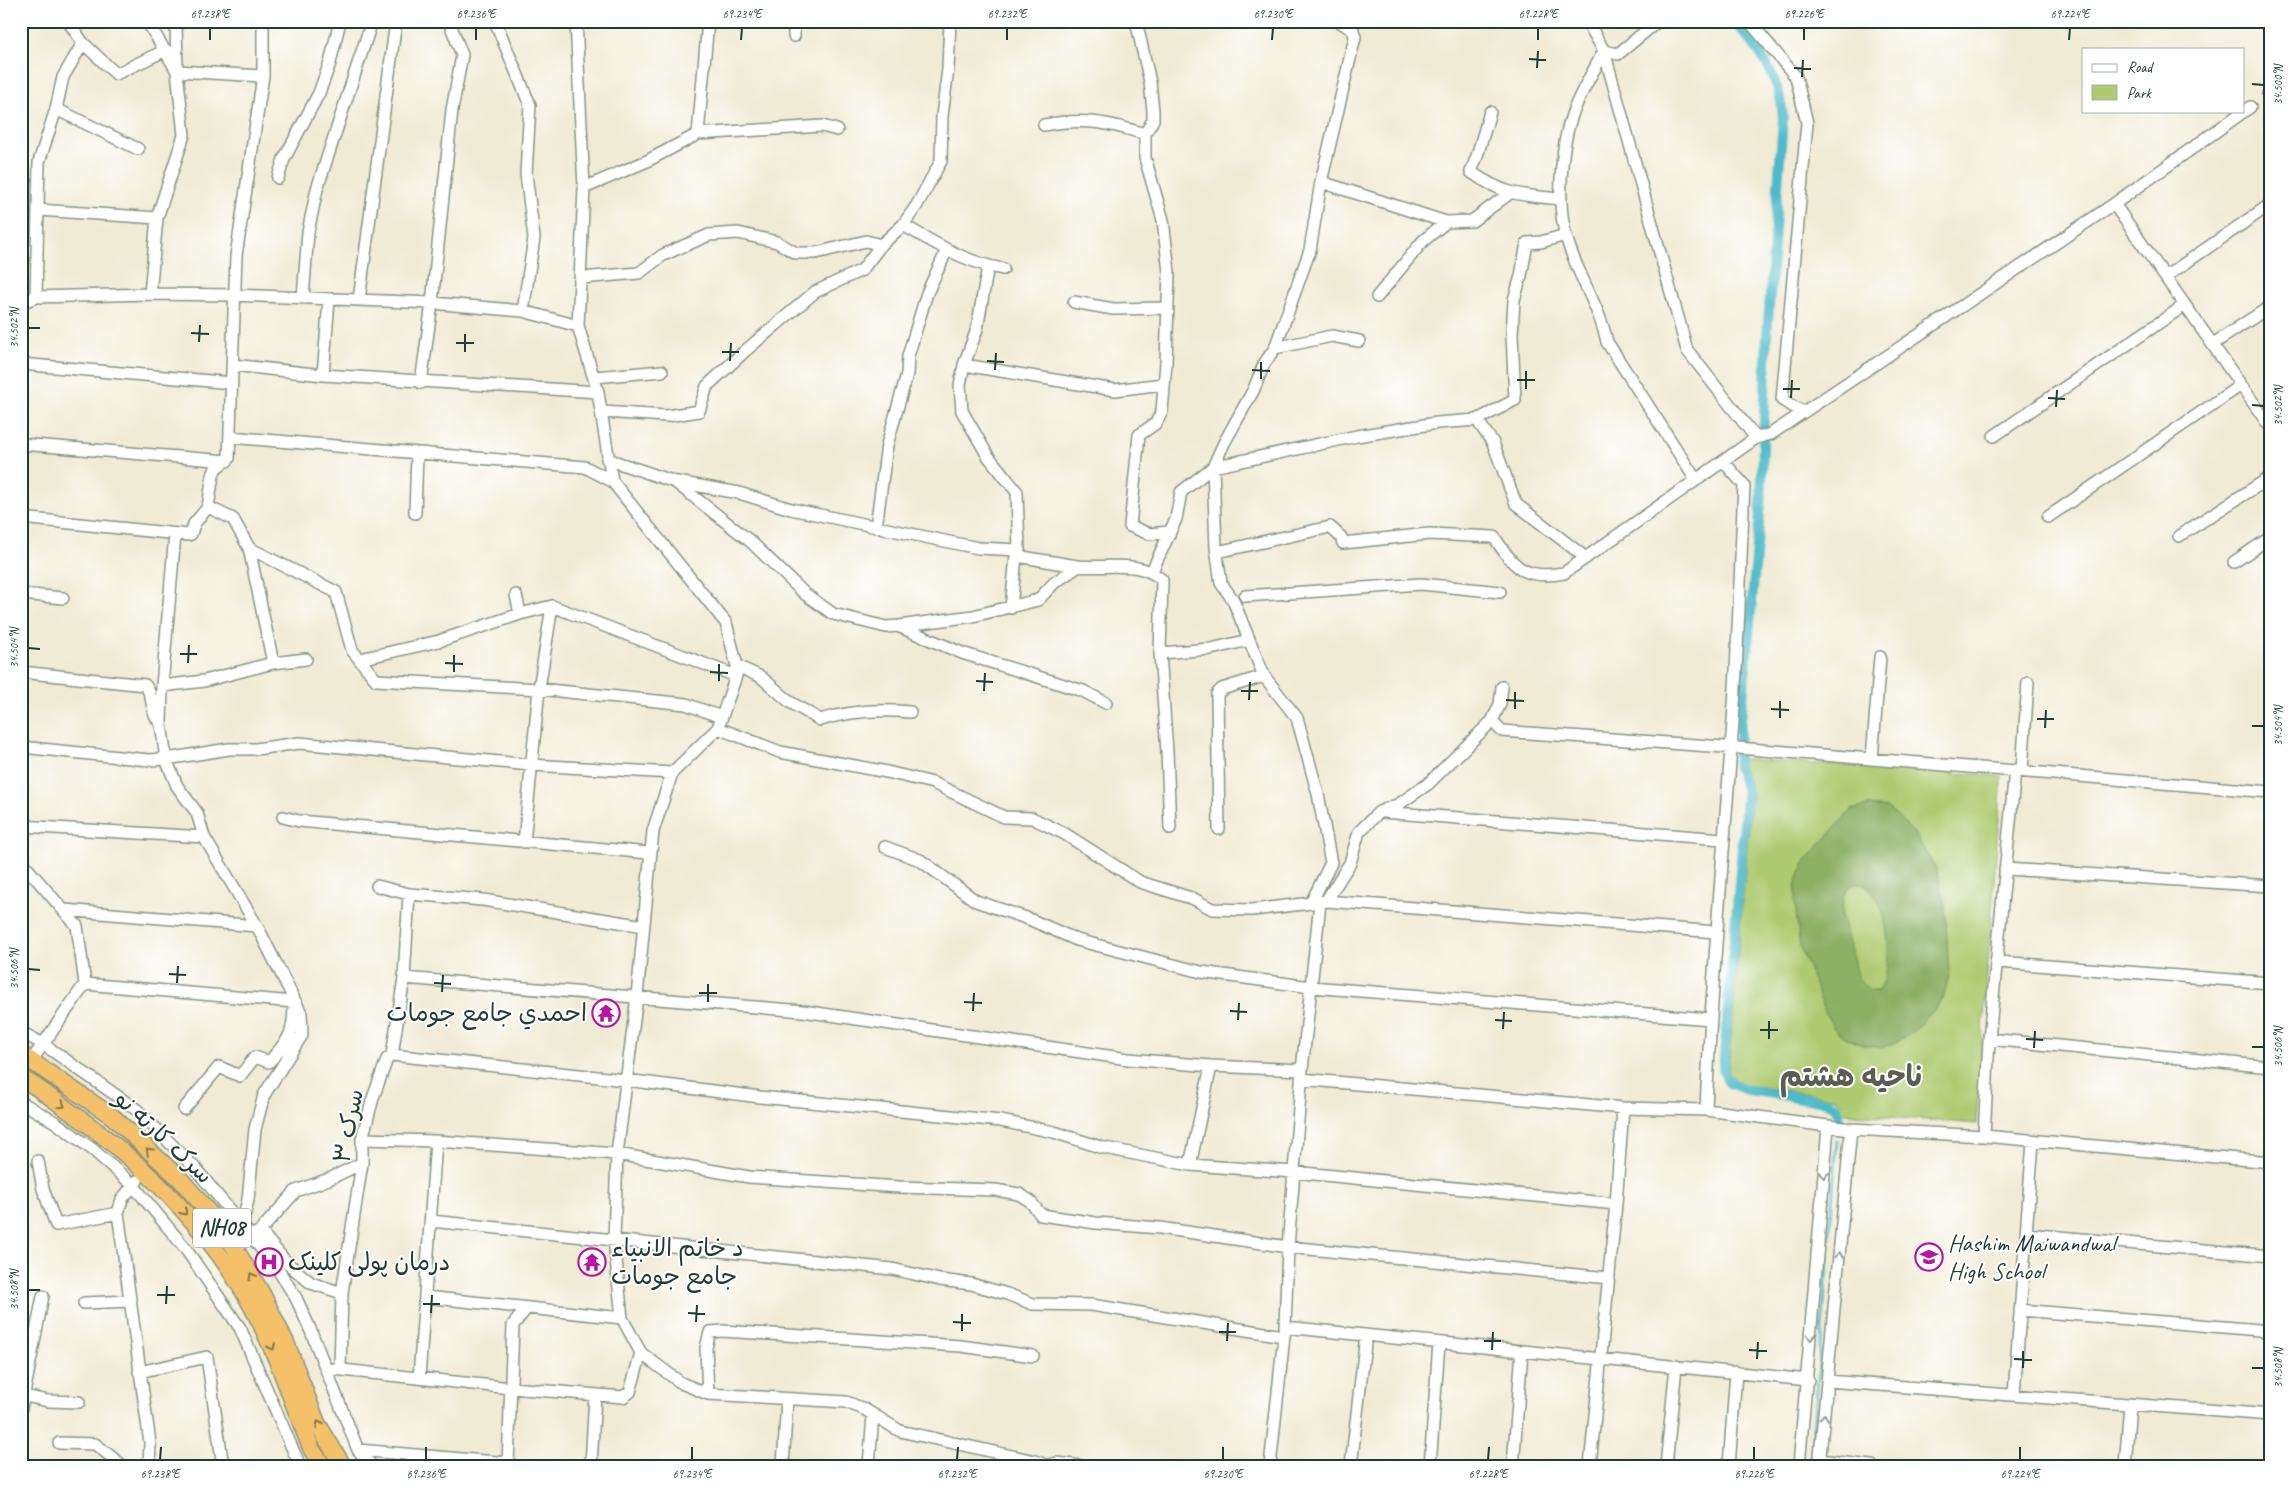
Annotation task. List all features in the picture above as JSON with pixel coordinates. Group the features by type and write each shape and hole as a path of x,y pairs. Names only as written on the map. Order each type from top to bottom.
{"highway":[{"name":"سرک کارته نو","path":"26,1057 112,1117 181,1180 224,1230 262,1294 286,1343 317,1423 343,1466"},
{"name":"سرک کارته نو","path":"21,1078 100,1132 146,1172 168,1193 230,1269 261,1322 312,1450 324,1466"},
{"path":"100,1132 112,1117"},
{"path":"168,1193 181,1180"}],"street":[{"path":"68,21 83,43 116,74 166,50"},
{"path":"147,21 177,71"},
{"path":"150,294 157,218 184,135 177,71 176,21"},
{"path":"21,518 191,534 194,524 208,507 212,475 216,468 229,458 234,365 236,256 263,76 263,21"},
{"path":"278,178 287,152 319,93 330,63 340,21"},
{"path":"303,298 308,232 317,189 372,21"},
{"path":"359,300 396,21"},
{"path":"420,382 432,303 452,110 462,55 449,21"},
{"path":"494,21 530,105 526,174 534,238 523,311"},
{"path":"576,21 584,188 578,326 595,376 612,481"},
{"path":"698,134 708,21"},
{"path":"794,21 794,36"},
{"path":"602,412 667,416 699,411 708,386 745,351 815,292 862,270 880,245 903,225 942,161 942,116 948,69 950,21"},
{"path":"1136,21 1150,82 1153,110 1153,120 1145,134 1145,158 1165,231 1169,272 1166,363 1162,411 1156,423 1139,434 1130,526 1149,534 1169,532"},
{"path":"1270,1466 1284,1332 1294,1172 1319,902 1331,863 1318,794 1297,718 1264,676 1233,600 1221,583 1217,552 1213,468 1224,443 1254,389 1264,364 1275,348 1310,250 1321,182 1355,37 1353,30 1339,21"},
{"path":"1587,21 1604,51 1687,350 1756,438"},
{"path":"1604,51 1618,54 1658,21"},
{"path":"1749,21 1796,77 1807,123 1782,400 1804,412"},
{"path":"36,297 39,162 56,109 63,78 83,43"},
{"path":"1604,51 1575,106 1561,160 1560,199 1566,235 1585,286 1602,321 1607,342 1696,480"},
{"path":"177,71 263,76"},
{"path":"2244,111 2250,107"},
{"path":"56,109 138,149"},
{"path":"1490,112 1478,156 1471,172 1493,187 1510,193 1560,199"},
{"path":"1217,552 1330,527 1341,537 1343,543 1428,534 1494,537 1517,568 1532,575 1546,576 1564,573 1756,438 1770,434 1804,412 2114,204 2243,112"},
{"path":"1044,125 1071,120 1105,122 1145,134"},
{"path":"584,188 646,161 698,134 822,126 837,130"},
{"path":"1321,182 1446,222 1472,221 1510,193"},
{"path":"2114,204 2271,428"},
{"path":"2165,277 2271,204"},
{"path":"38,210 157,218"},
{"path":"1377,297 1423,241 1446,222"},
{"path":"903,225 947,250 988,266 1002,269"},
{"path":"581,278 639,273 663,255 709,235 738,233 778,242 796,253 816,253 866,241 880,245"},
{"path":"1152,571 1176,519 1181,492 1213,468 1357,436 1436,423 1477,420 1515,400 1512,335 1514,300 1522,276 1527,243 1541,242 1566,235"},
{"path":"876,527 887,444 906,374 908,356 927,293 947,250"},
{"path":"988,266 977,329 964,365 960,385 962,411 988,456 1017,492 1017,553 1011,608"},
{"path":"21,303 36,297 234,294 329,300 432,303 523,311 578,326"},
{"path":"323,375 329,300"},
{"path":"1074,302 1114,308 1167,308"},
{"path":"1994,436 2185,305"},
{"path":"2213,344 2271,306"},
{"path":"1275,348 1332,336 1359,341"},
{"path":"21,364 232,383"},
{"path":"234,365 323,375 598,392"},
{"path":"964,365 1115,390 1163,384"},
{"path":"595,376 662,371"},
{"path":"2048,517 2241,385"},
{"path":"1477,420 1493,443 1516,504 1586,558"},
{"path":"230,437 585,468 612,481 726,623 736,671 720,722 672,773 660,803 649,853 637,996 617,1154 614,1240 622,1318 641,1354 681,1383 708,1394 846,1402 900,1432 1048,1465 1057,1463 1081,1466"},
{"path":"21,444 227,461"},
{"path":"415,513 416,454"},
{"path":"607,459 675,482 739,493 791,510 978,548 1017,553 1079,566 1119,566 1152,571 1162,580 1163,588 1160,653 1170,828"},
{"path":"1706,1110 1722,839 1737,748 1744,485 1723,461"},
{"path":"2179,536 2271,477"},
{"path":"675,482 750,541 805,594 833,614 886,627 973,616 1038,600 1054,582 1079,566"},
{"path":"208,507 233,519 249,548 273,663"},
{"path":"175,534 162,686 161,724 166,759 178,786 197,813 204,837 257,926 301,1013 302,1035 264,1095 255,1129 248,1200 242,1226"},
{"path":"2234,562 2271,537"},
{"path":"249,548 336,592 352,650 376,680 539,689 686,704 780,752 888,772 932,783 1004,817 1032,818 1065,834 1140,882 1194,899 1212,910 1252,910 1319,902 1716,932"},
{"path":"1245,596 1421,584 1500,592"},
{"path":"21,594 62,598"},
{"path":"516,595 520,614"},
{"path":"524,842 539,689 552,606"},
{"path":"360,659 439,641 520,614 552,606 736,671 760,677 790,702 820,720 837,714 883,709 910,712"},
{"path":"899,626 962,653 1083,691 1106,703"},
{"path":"1160,653 1211,649 1249,640"},
{"path":"1872,759 1880,657"},
{"path":"162,686 204,682 273,663 306,659"},
{"path":"21,672 145,685 150,692 153,716 161,724"},
{"path":"1219,829 1217,694 1222,689 1264,676"},
{"path":"1984,1136 1990,1039 2005,868 2019,771 2028,682"},
{"path":"1319,902 1350,863 1360,832 1379,812 1399,804 1428,784 1492,721 1500,704 1502,687"},
{"path":"1492,721 1502,731 1737,748 2271,792"},
{"path":"21,747 149,760 229,749 256,749 299,743 531,765 672,773"},
{"path":"1379,812 1722,839"},
{"path":"283,817 299,821 649,853"},
{"path":"21,826 204,837"},
{"path":"885,847 920,860 976,901 1030,920 1077,940 1201,972 1311,987 1710,1019"},
{"path":"21,861 77,926 85,984 43,1044 26,1057"},
{"path":"2005,868 2271,886"},
{"path":"377,886 409,894 482,900 644,926"},
{"name":"سرک ۳","path":"340,1369 342,1294 362,1163 362,1139 387,1059 392,1055 404,978 409,894"},
{"path":"64,910 257,926"},
{"path":"1998,962 2271,983"},
{"path":"404,978 803,1011 1128,1059 1302,1074 1623,1108 1706,1110 1828,1127 1984,1136 2271,1162"},
{"path":"85,984 294,1002"},
{"path":"184,1109 219,1067 240,1076 254,1058 269,1062 288,1041 293,1029 294,1002"},
{"path":"21,1032 43,1044 137,1110 195,1168 242,1226 256,1234 311,1283 342,1294"},
{"path":"1990,1039 2271,1068"},
{"path":"392,1055 626,1080 760,1097 1001,1121 1054,1132 1100,1146 1190,1165 1294,1172 1616,1204"},
{"path":"1190,1165 1212,1066"},
{"path":"21,1102 55,1122 92,1148 133,1185 185,1248 240,1328 300,1466"},
{"path":"1590,1466 1616,1204 1623,1108"},
{"path":"1799,1466 1808,1380 1828,1127"},
{"path":"1850,1129 1819,1463 1872,1466"},
{"path":"362,1139 436,1141 617,1154 749,1177 899,1187 995,1190 1019,1194 1030,1201 1041,1215 1096,1223 1160,1228 1288,1247 1609,1278"},
{"path":"419,1378 436,1141"},
{"path":"2014,1394 2033,1141"},
{"path":"38,1161 43,1190 56,1225 118,1213"},
{"path":"235,1247 256,1234 296,1191 362,1163"},
{"path":"146,1172 122,1199 118,1213 150,1444 149,1466"},
{"path":"431,1221 892,1268 940,1280 972,1284 1033,1304 1091,1305 1284,1332 1366,1336 1808,1380"},
{"path":"256,1234 296,1298 327,1369 358,1450 372,1466"},
{"path":"2026,1234 2271,1256"},
{"path":"21,1409 44,1296"},
{"path":"426,1296 526,1309 622,1318"},
{"path":"84,1303 131,1301"},
{"path":"358,1450 508,1464 514,1325 526,1309"},
{"path":"2020,1310 2271,1331"},
{"path":"708,1394 706,1348 710,1332 722,1331 961,1346 1033,1356"},
{"path":"1352,1466 1366,1336"},
{"path":"1430,1466 1439,1343"},
{"path":"1512,1466 1522,1351"},
{"path":"327,1369 511,1388 628,1396 641,1354"},
{"path":"139,1372 206,1357 224,1466"},
{"path":"1666,1466 1676,1366"},
{"path":"1729,1466 1736,1372"},
{"path":"1827,1381 2014,1394 2130,1406 2271,1415"},
{"path":"591,1466 595,1395"},
{"path":"25,1396 48,1401 79,1402"},
{"path":"783,1466 787,1399"},
{"path":"2125,1466 2130,1406"},
{"path":"869,1466 873,1416"},
{"path":"60,1443 95,1444 124,1466"}],"green space":[{"path":"1742,759 2002,776 1976,1124 1841,1113 1840,1103 1833,1097 1739,1084 1728,1073 1752,792 1742,766"},
{"path":"1868,806 1888,808 1914,833 1936,869 1945,903 1949,975 1944,996 1935,1009 1915,1030 1882,1048 1862,1045 1848,1039 1835,1030 1827,1016 1800,947 1795,904 1796,882 1805,862 1851,810","holes":["1856,883 1867,887 1876,897 1883,912 1888,948 1884,981 1878,991 1870,991 1859,979 1842,918 1843,896 1849,887"]}],"waterway":[{"path":"1733,21 1752,42 1767,65 1778,90 1783,119 1767,336 1761,503 1738,752 1738,767 1747,789 1723,1069 1729,1083 1748,1090 1828,1102 1837,1108 1839,1119"},
{"path":"1811,1466 1837,1141"}],"place":[{"name":"احمدي جامع جومات","path":"606,1013"},
{"name":"Hashim Maiwandwal High School","path":"1929,1257"},
{"name":"درمان پولی کلینک","path":"269,1262"},
{"name":"د خاتم الانبیاء جامع جومات","path":"592,1262"}],"district":[{"name":"ناحیه هشتم","path":"1851,1076"}]}
